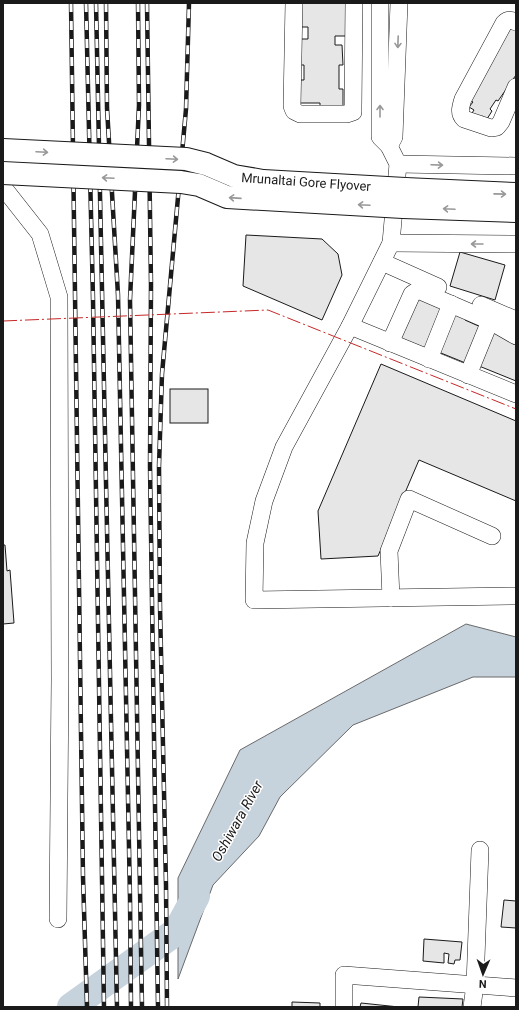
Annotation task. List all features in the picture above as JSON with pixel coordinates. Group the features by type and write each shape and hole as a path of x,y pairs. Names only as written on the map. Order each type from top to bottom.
{"main road":[{"name":"Mrunaltai Gore Flyover","path":"3,150 186,159 206,164 234,176 263,181 516,211"},
{"name":"Mrunaltai Gore Flyover","path":"3,173 181,182 199,185 228,197 404,198 516,194"}],"street":[{"path":"294,3 292,106 294,111 300,114 350,114 352,112 354,3"},
{"path":"380,3 380,137 389,146 398,164 391,243 350,326 284,448 264,501 255,543 254,600 516,596"},
{"path":"389,146 394,137 399,3"},
{"path":"516,22 507,20 504,23 463,99 460,111 461,116 464,119 491,128 497,127 501,122 516,87"},
{"path":"398,164 516,166"},
{"path":"3,187 40,234 59,297 60,679 58,919"},
{"path":"391,243 516,244"},
{"path":"382,262 516,320"},
{"path":"390,342 412,294 415,291 422,291 490,321 516,336"},
{"path":"429,358 451,304"},
{"path":"468,374 490,321"},
{"path":"350,326 516,394"},
{"path":"391,598 389,551 409,499 492,536"},
{"path":"472,1007 475,985 480,850"},
{"path":"344,1007 344,975 516,988"}],"water":[{"path":"466,624 516,637 516,677 473,677 353,725 280,797 259,836 213,885 178,979 178,878 240,750"}],"building":[{"path":"301,3 348,3 349,36 335,36 335,45 342,45 343,65 339,65 339,89 343,89 343,109 320,109 320,103 300,103 300,80 304,80 304,65 300,65 300,39 308,39 308,27 301,27"},
{"path":"512,24 516,26 516,75 498,101 496,100 490,109 492,111 487,119 482,116 479,121 470,116 474,110 469,107 473,102 466,98"},
{"path":"246,235 322,239 338,254 342,275 322,320 243,286"},
{"path":"460,252 505,265 495,300 450,286"},
{"path":"417,293 446,309 430,350 400,338"},
{"path":"454,309 467,314 465,320 483,328 468,364 436,351"},
{"path":"494,332 516,343 516,381 479,366"},
{"path":"381,364 516,421 516,501 419,460 378,556 321,559 318,511"},
{"path":"170,389 208,389 208,423 170,423"},
{"path":"3,545 5,545 7,571 10,570 14,623 3,624"},
{"path":"504,900 516,901 516,928 501,927"},
{"path":"424,939 462,942 460,960 455,960 454,964 448,963 449,954 444,953 444,963 423,961"},
{"path":"419,997 463,999 462,1007 418,1007"},
{"path":"292,1002 320,1003 320,1007 292,1007"},
{"path":"361,1003 399,1007 360,1007"}],"waterway":[{"name":"Oshiwara River","path":"71,1007 177,931 196,896"}],"railway":[{"path":"71,3 83,877 87,1007"},
{"path":"86,3 93,299 104,1007"},
{"path":"96,3 117,1007"},
{"path":"106,3 107,108 118,295 131,1007"},
{"path":"138,3 139,105 130,300 142,1007"},
{"path":"147,3 151,284 150,466 158,1007"},
{"path":"167,1007 159,466 162,374 186,109 189,3"}],"power":[{"path":"3,321 268,310 516,409"}]}
